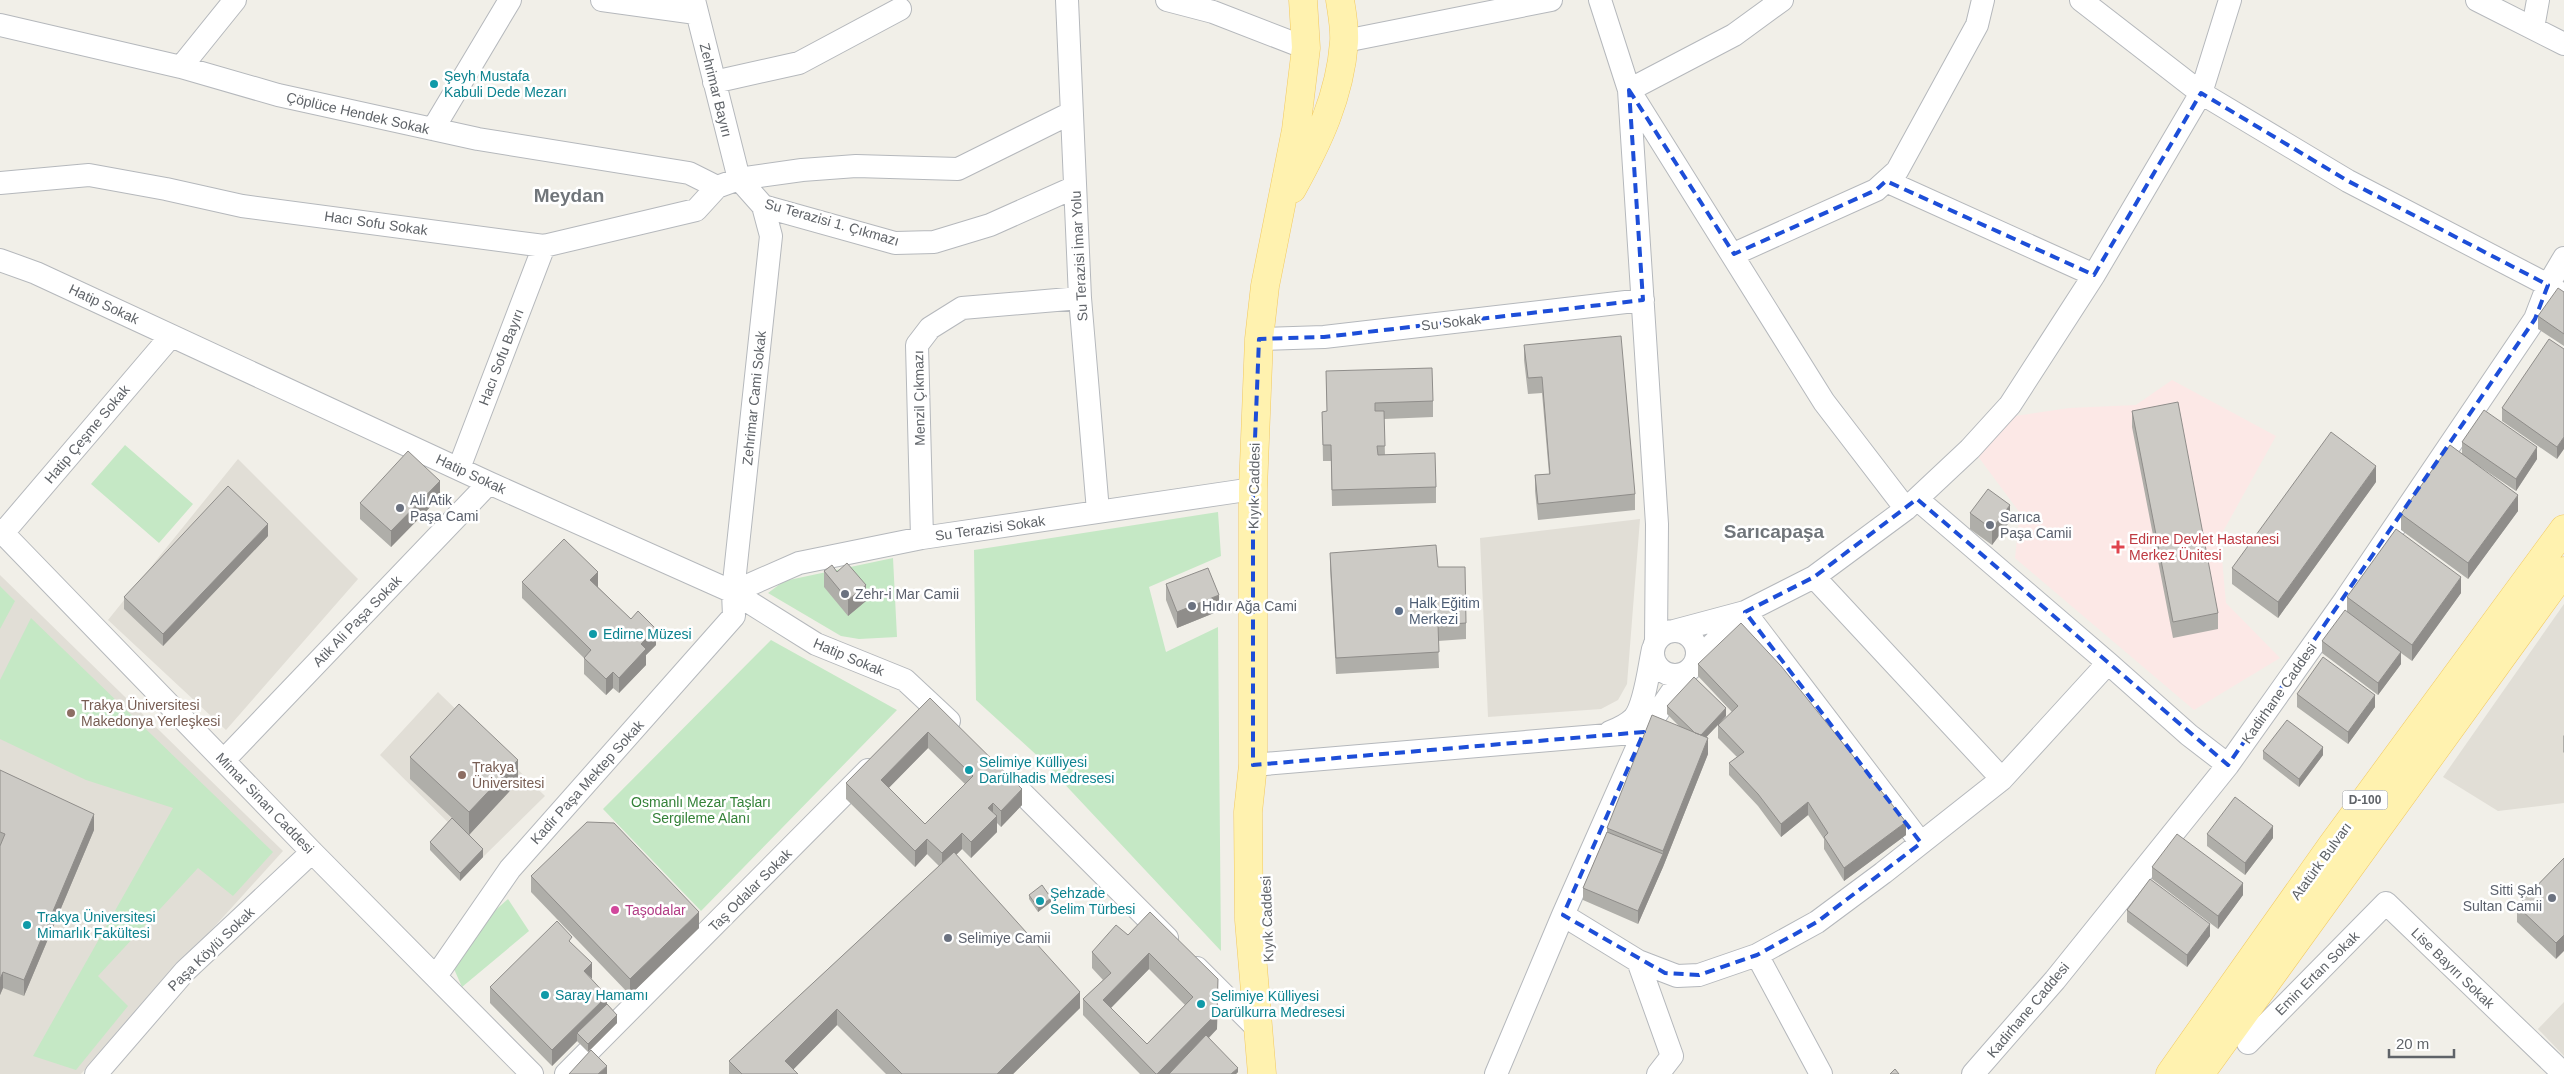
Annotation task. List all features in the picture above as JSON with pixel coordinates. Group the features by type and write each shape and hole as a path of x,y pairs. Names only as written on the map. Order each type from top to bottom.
{"main road":[{"name":"Kıyık Caddesi","path":"1262,1074 1256,1027 1249,920 1248,812 1253,765 1253,489 1259,339 1266,286 1296,130 1306,48 1303,0"},
{"name":"Kıyık Caddesi","path":"1281,210 1317,143 1335,98 1345,41 1340,0"},
{"name":"Atatürk Bulvarı","path":"2170,1074 2332,845 2564,529"},
{"name":"Atatürk Bulvarı","path":"2200,1074 2564,571"},
{"name":"Kıyık Caddesi","path":"1253,765 1262,791 1270,1005 1277,1074"}],"street":[{"path":"181,67 235,0"},
{"path":"432,129 510,0"},
{"path":"602,0 695,6"},
{"name":"Su Terazisi İmar Yolu","path":"1067,0 1080,298 1098,511"},
{"path":"1167,0 1213,12 1306,48"},
{"path":"1345,41 1551,0"},
{"path":"1600,0 1630,90 1734,254 1824,402 1912,504 2108,663 2189,735 2228,765"},
{"path":"1630,90 1734,35 1782,0"},
{"path":"1734,254 1876,190 1898,171 1977,25 1983,0"},
{"path":"2082,0 2201,93 2348,181 2556,291"},
{"path":"1661,640 1745,612 1814,577 1912,504 1970,449 2010,405 2094,275 2201,93 2230,0"},
{"path":"2477,0 2564,44"},
{"path":"2533,28 2538,0"},
{"name":"Zehrimar Bayırı","path":"695,6 739,180"},
{"path":"714,82 799,63 900,9"},
{"name":"Çöplüce Hendek Sokak","path":"0,25 181,67 278,95 478,139 689,173 718,187"},
{"path":"1630,90 1657,524 1661,640 1655,662 1664,672 1671,675 1690,668"},
{"name":"Hacı Sofu Sokak","path":"0,183 89,175 166,188 242,206 544,246 696,210 718,187 739,180 793,171 856,166 958,168 1071,113"},
{"name":"Su Terazisi 1. Çıkmazı","path":"739,180 763,206 895,243 934,242 990,225 1075,187"},
{"path":"1886,181 2094,275"},
{"name":"Zehrimar Cami Sokak","path":"733,592 772,236 763,206"},
{"name":"Hacı Sofu Bayırı","path":"459,468 544,246"},
{"name":"Kadirhane Caddesi","path":"1973,1074 2055,980 2228,765 2345,600 2535,319 2556,291 2564,258"},
{"name":"Hatip Sokak","path":"0,260 36,273 490,483 733,592 816,644 905,680 926,711 961,732"},
{"name":"Menzil Çıkmazı","path":"922,538 917,344 930,328 962,308 1080,298"},
{"name":"Su Sokak","path":"1259,339 1324,336 1643,300"},
{"name":"Hatip Çeşme Sokak","path":"2,531 171,336"},
{"name":"Atik Ali Paşa Sokak","path":"224,760 490,483"},
{"name":"Su Terazisi Sokak","path":"733,592 799,563 922,538 1253,489"},
{"name":"Mimar Sinan Caddesi","path":"2,531 312,852 532,1074"},
{"path":"1814,577 2002,779"},
{"name":"Kadir Paşa Mektep Sokak","path":"436,976 510,869 734,616 733,592"},
{"path":"1496,1074 1563,915 1644,732 1690,668 1745,612"},
{"path":"1745,612 1922,842"},
{"path":"1661,640 1688,635 1694,641 1696,648 1690,668"},
{"path":"1604,735 1624,726 1634,718 1639,709 1661,640"},
{"path":"1563,915 1638,961 1677,976 1699,975 1757,956 1817,922 2002,779 2108,663"},
{"path":"1253,765 1644,732"},
{"name":"Taş Odalar Sokak","path":"566,1074 885,753"},
{"path":"982,753 1256,1027"},
{"name":"Paşa Köylü Sokak","path":"96,1074 185,971 312,852"},
{"name":"Emin Ertan Sokak","path":"2248,1043 2386,904"},
{"name":"Lise Bayırı Sokak","path":"2386,904 2564,1074"},
{"path":"1757,956 1821,1074"},
{"path":"1638,961 1672,1056 1658,1074"}],"highlighted area":[{"path":"1629,90 1734,254 1876,190 1886,181 2094,275 2201,93 2348,181 2548,285 2535,319 2228,765 1917,499 1814,577 1745,612 1921,843 1817,922 1757,955 1699,975 1665,973 1563,915 1644,732 1253,765 1253,489 1259,339 1324,337 1643,300"}],"shaded area":[{"name":"Edirne Devlet Hastanesi Merkez Ünitesi","path":"2172,380 2276,436 2220,537 2226,603 2280,658 2194,710 2015,558 2020,513 1977,455 2015,416 2069,408 2136,405"},
{"path":"238,459 358,579 226,730 108,620"},
{"path":"1640,519 1627,684 1618,700 1601,709 1488,717 1480,538"},
{"name":"Trakya Üniversitesi Makedonya Yerleşkesi","path":"0,575 283,851 81,1074 0,1074"},
{"path":"2564,604 2564,803 2498,811 2443,777"},
{"name":"Trakya Üniversitesi","path":"438,692 545,796 483,857 380,755"},
{"path":"2564,1002 2564,1056 2538,1029"}],"green space":[{"path":"125,445 193,504 159,543 91,484"},
{"path":"1218,512 1221,556 1149,587 1166,652 1218,627 1221,951 1042,760 976,700 974,550"},
{"path":"893,558 897,637 859,639 841,636 768,593 784,581"},
{"path":"0,586 15,601 0,629"},
{"path":"31,618 273,852 233,896 198,868 98,976 128,1006 76,1070 33,1056 173,808 86,780 0,739 0,680"},
{"name":"Osmanlı Mezar Taşları Sergileme Alanı","path":"771,640 897,710 701,911 603,809"},
{"path":"508,899 529,931 462,987 447,953"}],"building":[{"path":"2558,288 2564,292 2564,334 2538,316"},
{"path":"1621,336 1635,494 1538,504 1535,475 1550,474 1542,377 1528,378 1524,345"},
{"path":"2549,339 2564,349 2564,437 2557,447 2502,408"},
{"path":"1432,368 1433,401 1375,403 1375,411 1384,411 1385,446 1377,446 1378,455 1435,453 1436,487 1332,490 1331,445 1323,445 1322,412 1327,411 1326,371"},
{"path":"2178,402 2218,613 2173,622 2132,411"},
{"path":"2484,410 2537,447 2516,479 2462,442"},
{"path":"2331,432 2376,466 2278,602 2232,568"},
{"path":"2450,445 2518,495 2468,563 2401,514"},
{"name":"Ali Atik Paşa Cami","path":"408,451 440,481 391,531 360,503"},
{"path":"228,486 268,524 163,634 124,597"},
{"path":"1988,489 2010,505 1992,529 1970,513"},
{"path":"2396,529 2461,577 2412,645 2347,597"},
{"path":"564,539 598,572 590,580 631,619 638,611 656,629 641,644 646,649 619,678 613,672 606,679 584,658 591,650 522,582"},
{"name":"Halk Eğitim Merkezi","path":"1436,545 1438,567 1465,567 1466,623 1438,625 1439,652 1336,658 1330,553"},
{"path":"847,563 866,585 848,600 824,571 832,565 837,572"},
{"path":"1208,568 1219,595 1177,612 1166,584"},
{"path":"2345,610 2401,652 2378,683 2322,641"},
{"path":"1741,623 1781,666 1906,822 1844,868 1824,837 1828,833 1808,802 1781,824 1758,794 1729,763 1744,752 1718,725 1738,706 1698,664"},
{"path":"2323,657 2375,695 2348,732 2297,694"},
{"path":"1694,677 1726,708 1701,735 1695,733 1667,706"},
{"name":"Selimiye Külliyesi Darülhadis Medresesi","path":"930,698 1022,789 1001,811 993,803 988,808 997,816 971,842 962,833 942,853 927,839 915,851 846,783","holes":["928,732 973,776 925,824 881,780"]},
{"path":"459,704 518,760 469,812 410,757"},
{"path":"1652,715 1708,738 1663,851 1607,828"},
{"path":"2287,720 2323,747 2299,779 2263,751"},
{"name":"Trakya Üniversitesi Mimarlık Fakültesi","path":"0,770 94,814 24,980 3,972 0,979 0,846 5,834 0,832"},
{"path":"2235,797 2273,826 2245,863 2207,834"},
{"path":"452,818 483,849 460,873 430,842"},
{"name":"Taşodalar","path":"587,822 614,823 699,912 630,979 531,876"},
{"path":"1607,832 1663,854 1638,911 1583,888"},
{"path":"2177,834 2243,883 2218,916 2152,867"},
{"name":"Selimiye Camii","path":"954,852 1080,992 997,1074 902,1074 837,1009 785,1061 798,1074 742,1074 729,1061"},
{"name":"Sitti Şah Sultan Camii","path":"2564,858 2564,935 2556,943 2517,906"},
{"path":"2150,879 2210,924 2187,955 2127,910"},
{"name":"Şehzade Selim Türbesi","path":"1042,885 1051,898 1038,908 1029,895"},
{"path":"1150,912 1218,979 1217,1013 1157,1074 1083,999 1111,973 1092,952 1116,925 1128,935","holes":["1149,953 1193,997 1147,1044 1103,1000"]},
{"name":"Saray Hamamı","path":"557,921 572,937 569,941 592,963 584,971 607,996 552,1050 490,987"},
{"path":"607,1004 617,1015 588,1044 577,1033"},
{"path":"1206,1035 1238,1068 1231,1074 1169,1074"},
{"path":"591,1050 607,1066 598,1074 569,1074"},
{"path":"1895,1069 1899,1074 1890,1074"}],"place":[{"name":"Şeyh Mustafa Kabuli Dede Mezarı","path":"434,84"},
{"name":"Ali Atik Paşa Cami","path":"400,508"},
{"name":"Sarıca Paşa Camii","path":"1990,525"},
{"name":"Edirne Devlet Hastanesi Merkez Ünitesi","path":"2118,547"},
{"name":"Zehr-i Mar Camii","path":"845,594"},
{"name":"Hıdır Ağa Cami","path":"1192,606"},
{"name":"Halk Eğitim Merkezi","path":"1399,611"},
{"name":"Edirne Müzesi","path":"593,634"},
{"name":"Trakya Üniversitesi Makedonya Yerleşkesi","path":"71,713"},
{"name":"Selimiye Külliyesi Darülhadis Medresesi","path":"969,770"},
{"name":"Trakya Üniversitesi","path":"462,775"},
{"name":"Sitti Şah Sultan Camii","path":"2552,898"},
{"name":"Şehzade Selim Türbesi","path":"1040,901"},
{"name":"Taşodalar","path":"615,910"},
{"name":"Trakya Üniversitesi Mimarlık Fakültesi","path":"27,925"},
{"name":"Selimiye Camii","path":"948,938"},
{"name":"Saray Hamamı","path":"545,995"},
{"name":"Selimiye Külliyesi Darülkurra Medresesi","path":"1201,1004"}],"district":[{"name":"Meydan","path":"569,195"},
{"name":"Sarıcapaşa","path":"1774,531"}]}
